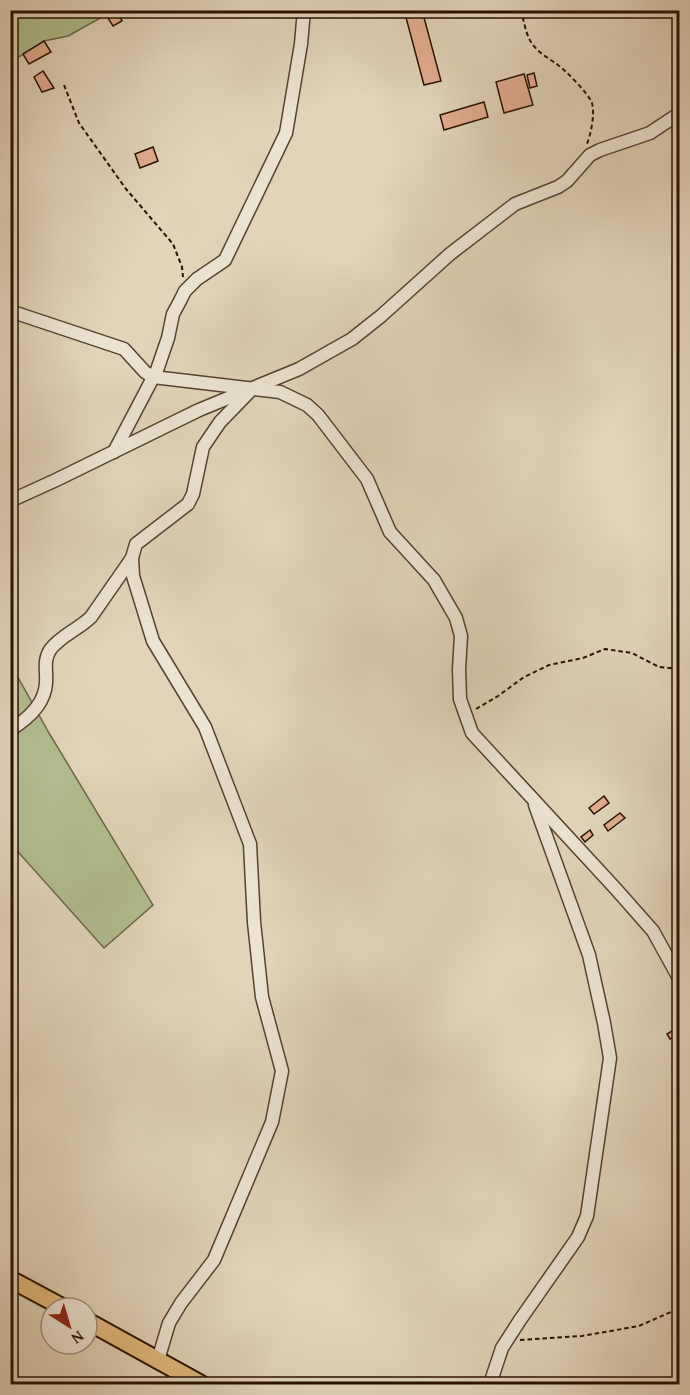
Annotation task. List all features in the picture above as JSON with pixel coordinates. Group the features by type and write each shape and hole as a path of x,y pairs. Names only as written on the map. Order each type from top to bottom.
{"main road":[{"path":"10,1279 42,1296"},
{"path":"99,1328 201,1384"}],"street":[{"path":"114,452 153,377 168,338 173,314 185,291 197,279 225,260 286,133 301,44 304,10"},
{"path":"10,501 199,410 299,369 352,339 450,254 515,204 558,187 567,181 590,155 650,133 680,113"},
{"path":"10,311 124,349 153,377 283,393 307,405 318,415 367,479 390,532 434,580 456,618 461,636 460,699 472,733 653,931 680,980"},
{"path":"10,730 23,722 41,702 46,684 45,663 56,643 91,617 132,558 136,544 188,504 193,494 203,447 220,422 252,389"},
{"path":"132,558 133,576 153,641 205,727 250,843 254,922 262,997 282,1071 272,1122 214,1260 181,1303 169,1323 158,1360"},
{"path":"490,1384 502,1347 578,1237 587,1216 610,1058 589,955 533,799"}],"path":[{"path":"521,10 531,43 539,52 560,66 592,103 592,128 582,164"},
{"path":"64,85 79,123 126,189 172,244 182,267 185,291"},
{"path":"466,714 549,664 583,658 605,649 632,653 659,667 680,669"},
{"path":"502,1347 518,1340 582,1336 639,1326 680,1308"}],"green space":[{"path":"11,11 113,11 68,36 44,41 11,62"},
{"path":"10,663 49,733 153,905 104,948 11,844"}],"building":[{"path":"117,10 122,21 113,26 106,15"},
{"path":"404,10 422,10 441,81 424,85"},
{"path":"44,41 51,52 29,64 23,54"},
{"path":"43,71 54,88 42,92 34,77"},
{"path":"534,73 537,86 530,88 527,75"},
{"path":"524,74 533,105 504,113 496,82"},
{"path":"484,102 488,117 444,130 440,115"},
{"path":"153,147 158,161 140,168 135,154"},
{"path":"604,796 609,803 594,814 589,808"},
{"path":"620,813 625,818 608,831 604,825"},
{"path":"590,830 593,835 585,842 581,837"},
{"path":"675,1029 678,1035 670,1039 667,1034"},
{"path":"680,1371 680,1384 670,1384"}]}
